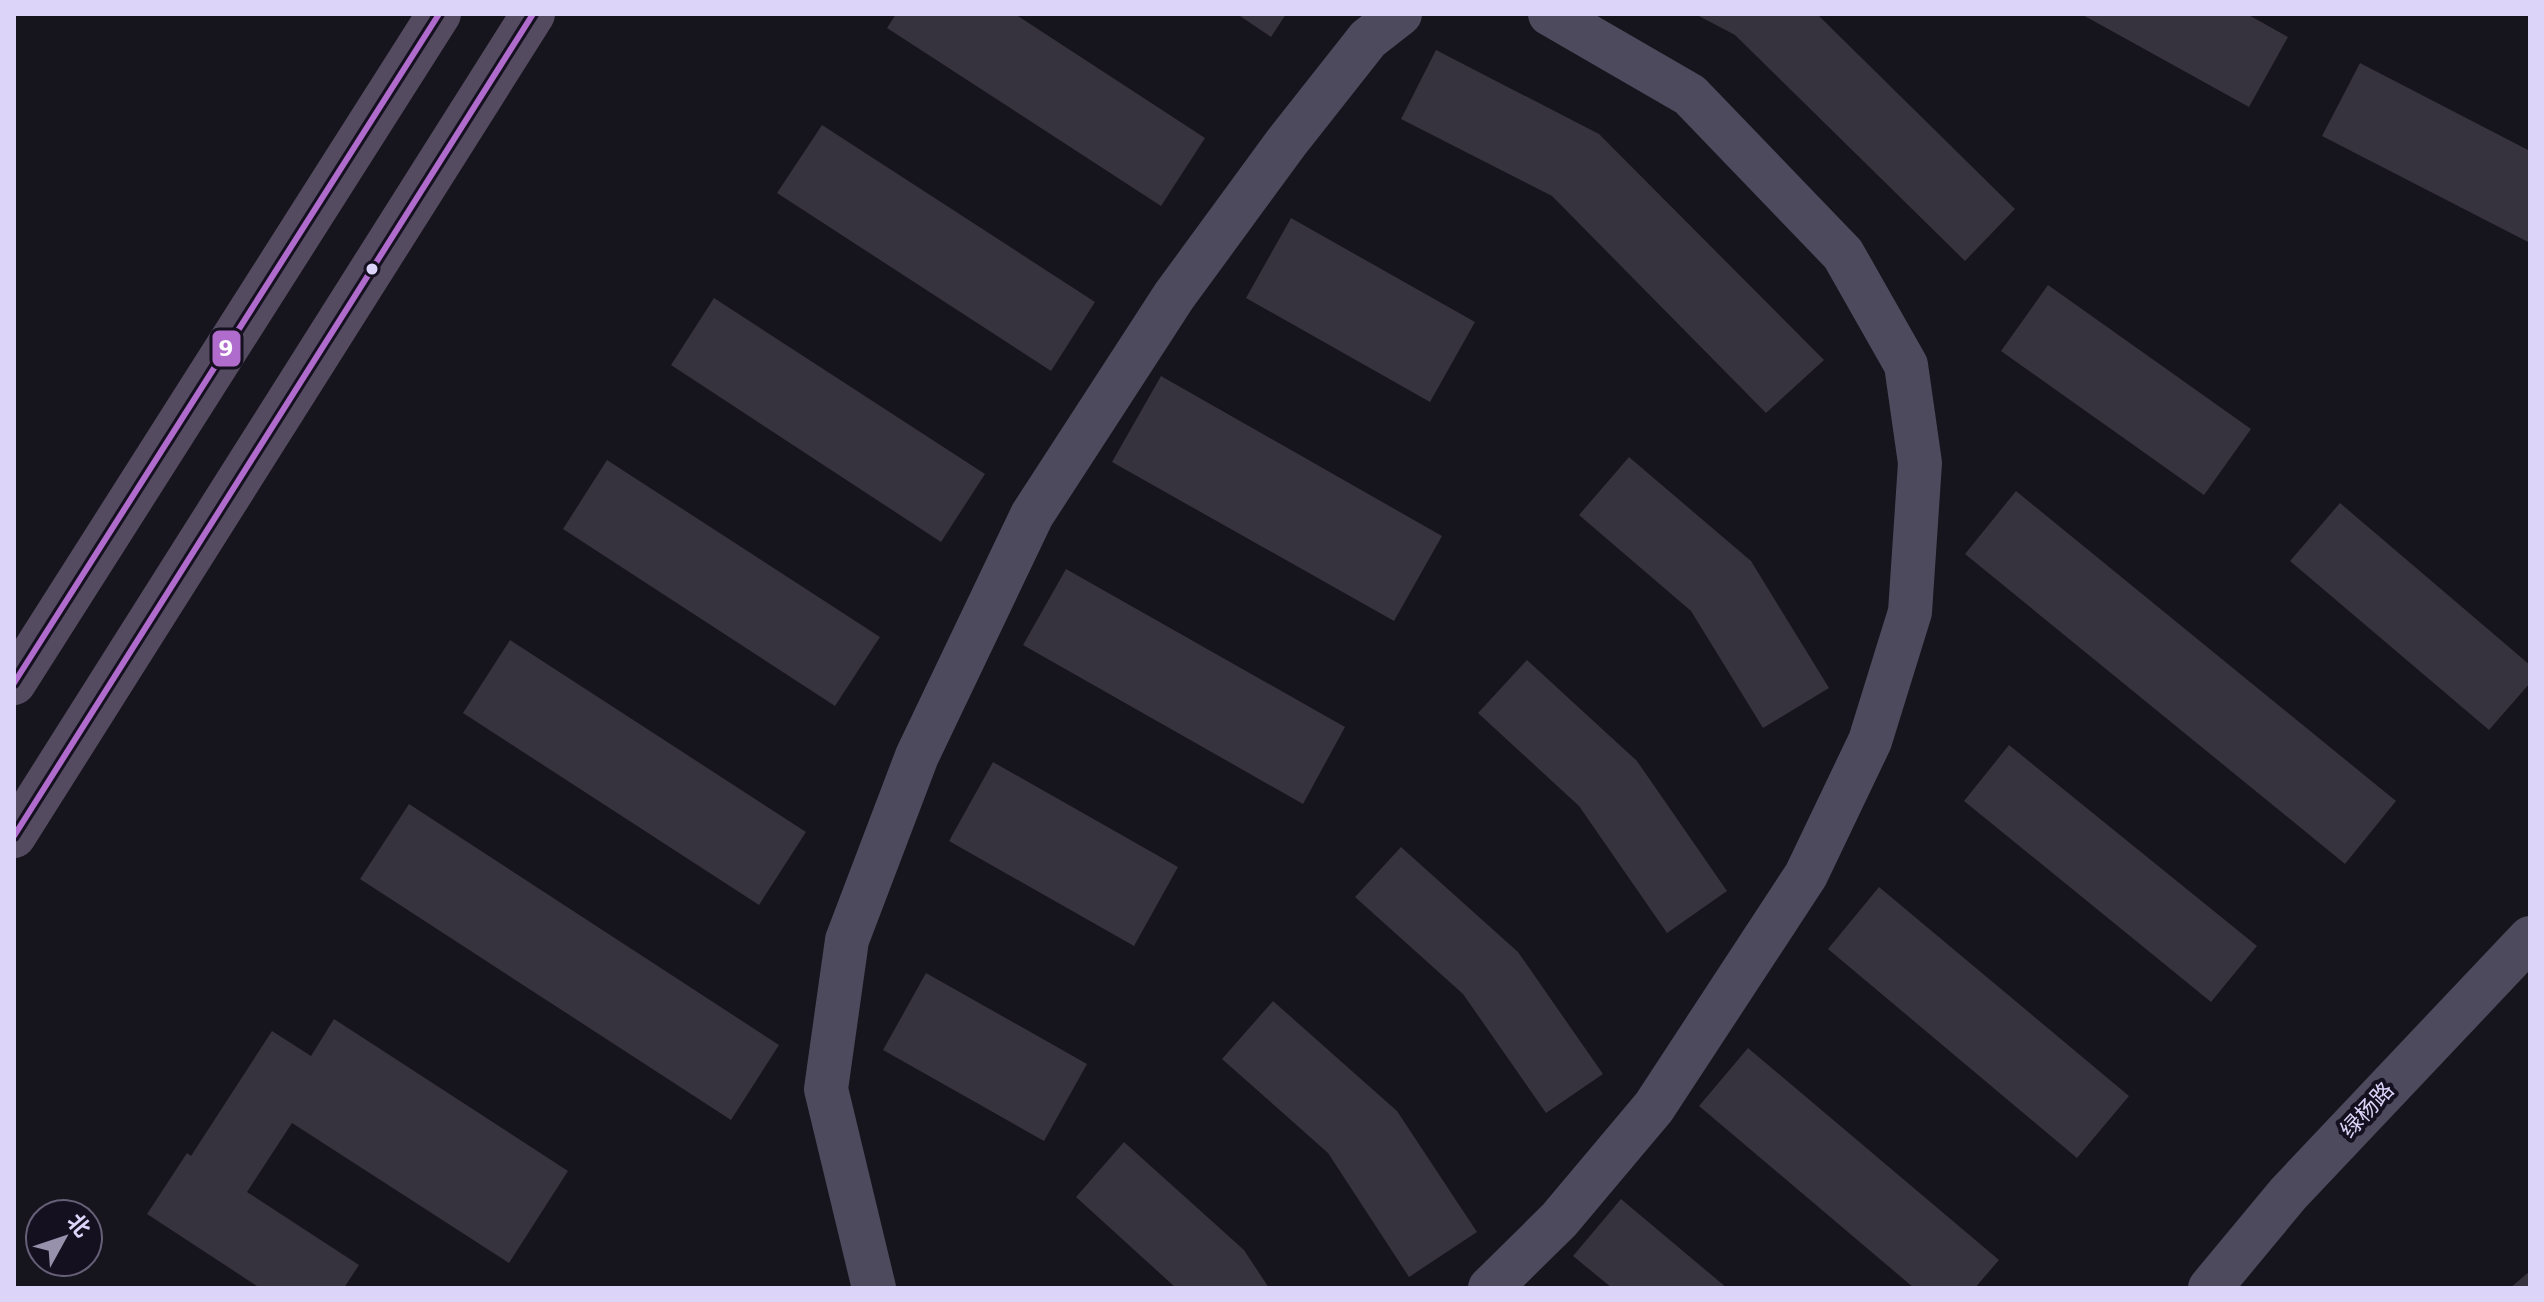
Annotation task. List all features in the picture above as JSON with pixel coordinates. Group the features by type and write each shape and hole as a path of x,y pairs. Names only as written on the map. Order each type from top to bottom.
{"main road":[{"path":"14,683 439,14"},
{"path":"14,836 533,14"}],"street":[{"path":"874,1288 826,1089 847,940 917,756 1032,515 1174,296 1286,143 1368,39 1400,14"},
{"path":"1490,1288 1559,1220 1654,1107 1806,875 1870,741 1910,612 1920,463 1906,365 1843,254 1690,95 1550,14"},
{"name":"绿杨路","path":"2210,1288 2288,1194 2530,938"}],"building":[{"path":"896,14 1015,14 1205,138 1161,206 887,28"},
{"path":"1237,14 1286,14 1271,37"},
{"path":"1695,14 1817,14 2015,209 1965,261 1735,35"},
{"path":"2081,14 2247,14 2288,37 2249,107"},
{"path":"1436,50 1599,134 1824,360 1766,413 1552,196 1401,119"},
{"path":"2360,63 2530,151 2530,243 2322,136"},
{"path":"822,125 1095,302 1051,371 777,193"},
{"path":"1291,218 1475,322 1430,402 1246,298"},
{"path":"2048,285 2251,429 2204,495 2001,351"},
{"path":"714,298 985,474 941,542 671,365"},
{"path":"1161,376 1442,536 1394,621 1112,462"},
{"path":"1629,457 1751,561 1829,688 1763,728 1691,611 1579,515"},
{"path":"607,460 880,637 835,706 563,529"},
{"path":"2016,491 2396,801 2345,864 1965,554"},
{"path":"2340,503 2530,665 2530,683 2489,730 2290,561"},
{"path":"1066,569 1345,727 1303,804 1023,645"},
{"path":"510,640 806,832 759,905 463,713"},
{"path":"1527,660 1637,761 1727,891 1667,933 1579,806 1478,713"},
{"path":"2009,745 2257,946 2211,1002 1964,801"},
{"path":"993,762 1178,867 1134,946 949,841"},
{"path":"409,804 779,1045 731,1120 360,879"},
{"path":"1401,847 1518,952 1603,1074 1546,1113 1463,994 1355,897"},
{"path":"1879,887 2129,1096 2077,1158 1828,949"},
{"path":"926,973 1087,1064 1044,1141 883,1050"},
{"path":"1273,1001 1397,1111 1477,1232 1409,1277 1328,1153 1222,1059"},
{"path":"334,1019 568,1171 509,1263 292,1123 247,1192 359,1265 344,1288 260,1288 147,1214 187,1153 191,1156 272,1031 311,1056"},
{"path":"1748,1048 1999,1260 1975,1288 1914,1288 1699,1106"},
{"path":"1124,1142 1244,1250 1269,1288 1176,1288 1076,1197"},
{"path":"1621,1199 1727,1288 1612,1288 1573,1256"},
{"path":"2530,1271 2530,1288 2510,1288"}],"transit line":[{"name":"9","path":"14,683 439,14"},
{"name":"9","path":"14,836 533,14"}]}
